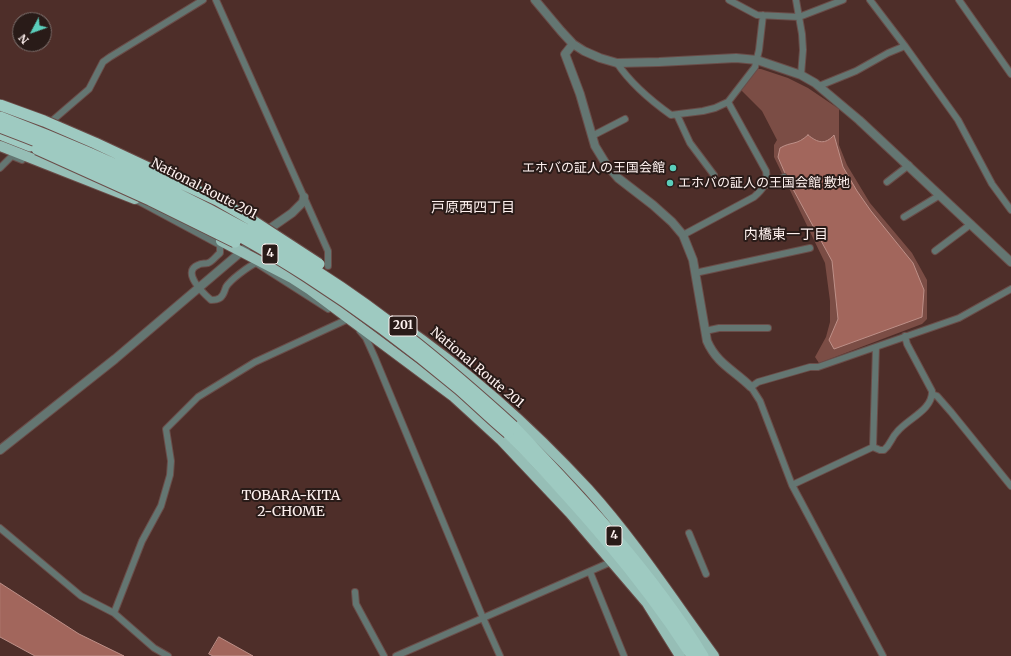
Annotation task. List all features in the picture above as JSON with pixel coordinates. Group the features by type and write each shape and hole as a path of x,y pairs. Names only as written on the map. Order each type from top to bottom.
{"highway":[{"path":"0,105 44,121 95,143 217,200 250,219 323,268 366,306"},
{"name":"National Route 201","path":"0,114 108,155 225,213 328,275 434,347 481,386 543,442 598,502 640,554 714,656"},
{"path":"0,117 95,155 220,214 317,272 366,306"},
{"name":"4","path":"0,127 131,181 200,214 305,275 369,318 460,390 508,433 576,506 619,556 653,599 692,656"},
{"path":"0,134 30,146 193,220 329,294 331,292"},
{"name":"201","path":"0,146 149,204 242,252 309,289 454,397 501,440 570,512 647,603 680,656"},
{"name":"4","path":"366,306 427,351 466,383 513,426 582,498 627,552 662,596 703,656"}],"street":[{"path":"53,120 89,89 103,62 202,0"},
{"path":"216,0 328,251 328,266"},
{"path":"535,0 574,44 590,53 617,63 736,58 757,60 801,75 819,86 859,120 971,224 1010,258"},
{"path":"729,0 756,15 799,17 843,0"},
{"path":"796,0 803,50 801,75"},
{"path":"870,0 958,120 992,184 1011,210"},
{"path":"959,0 1011,74"},
{"path":"617,63 627,78 656,105 671,115 715,108 728,102 755,67 763,15"},
{"path":"574,44 565,54 580,94 595,146 606,164 618,178 653,205 672,222 683,235 695,273 707,341 711,351 719,360 751,387 760,401 792,485 883,656"},
{"path":"819,86 856,71 888,53 905,46"},
{"path":"683,235 754,197 765,185 767,178 766,171 728,102"},
{"path":"676,115 690,143 714,174"},
{"path":"592,136 625,120"},
{"path":"0,168 12,156 44,167 140,202 220,245 220,253 208,263 198,264 193,268 191,273 192,279 211,300 221,298 225,293 227,286 249,266 256,263 346,320 360,331 366,338 500,656"},
{"path":"887,182 909,165"},
{"path":"765,185 771,184 784,177"},
{"path":"904,217 940,195"},
{"path":"0,450 116,359 262,234 300,205 304,197"},
{"path":"934,251 971,224"},
{"path":"695,273 810,248"},
{"path":"751,387 758,382 810,367 818,367 959,318 1011,289"},
{"path":"114,613 142,542 161,506 170,475 171,461 166,429 198,397 255,362 346,320"},
{"path":"705,331 719,328 768,328"},
{"path":"792,485 873,447 884,450 890,444 895,434 911,421 929,402 932,390 904,336"},
{"path":"873,447 876,347"},
{"path":"932,394 937,396 951,412 1011,486"},
{"path":"0,528 81,596 114,613 154,648 168,656"},
{"path":"689,533 706,574"},
{"path":"396,656 611,562"},
{"path":"590,572 624,656"},
{"path":"355,592 356,604 384,656"}],"shaded area":[{"path":"757,69 788,78 808,88 839,109 839,145 847,165 870,203 912,253 927,280 927,319 922,324 819,363 815,357 826,337 830,322 830,301 825,263 774,157 774,145 777,140 762,111 741,90"},
{"path":"808,135 815,140 824,142 834,135 843,167 871,211 913,263 924,290 922,317 834,349 829,340 838,319 832,261 787,178 778,157 780,148 800,141"},
{"path":"0,583 79,634 124,656 35,656 0,637"},
{"path":"219,637 253,656 213,656 209,654"}],"place":[{"name":"エホバの証人の王国会館","path":"673,168"},
{"name":"エホバの証人の王国会館 敷地","path":"670,183"}],"district":[{"name":"戸原西四丁目","path":"473,208"},
{"name":"内橋東一丁目","path":"786,235"},
{"name":"TOBARA-KITA 2-CHOME","path":"291,504"}]}
